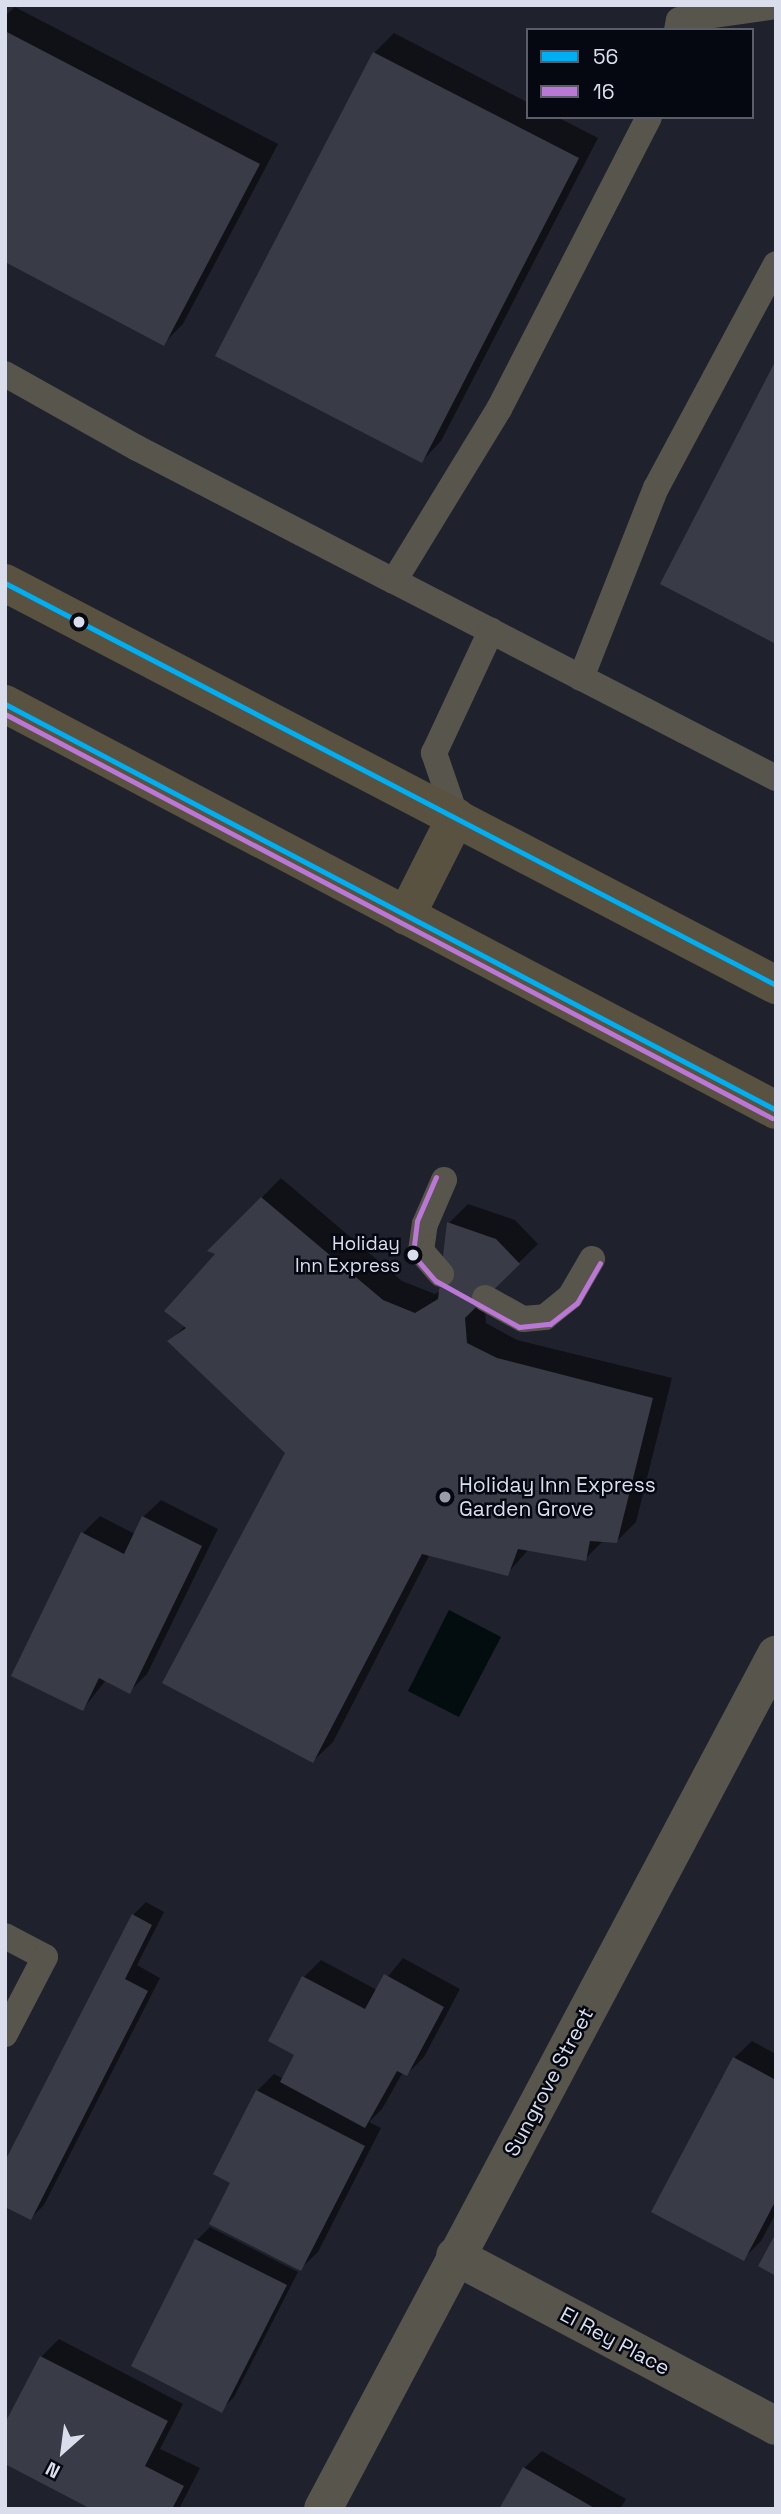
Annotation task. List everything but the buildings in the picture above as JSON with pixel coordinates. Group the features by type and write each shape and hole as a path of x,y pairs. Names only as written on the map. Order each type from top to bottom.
{"main road":[{"path":"5,583 776,985"},
{"path":"5,704 776,1110"},
{"path":"406,916 456,817"}],"street":[{"name":"Sungrove Street","path":"323,2509 454,2256 776,1655"},
{"name":"El Rey Place","path":"454,2256 776,2426"}],"lane":[{"path":"677,28 679,20 776,6"},
{"path":"394,581 499,409 648,119"},
{"path":"581,678 656,488 776,264"},
{"path":"5,374 137,448 776,778"},
{"path":"456,817 434,754 491,631"},
{"path":"441,1274 421,1251 425,1224 444,1180"},
{"path":"485,1298 523,1319 545,1317 570,1297 592,1259"},
{"path":"5,1936 45,1957 5,2034"}],"shaded area":[{"path":"449,1610 501,1637 459,1717 408,1691"}],"transit line":[{"name":"56","path":"5,583 776,985"},
{"name":"56","path":"5,704 776,1110"},
{"name":"16","path":"5,714 772,1118"},
{"name":"16","path":"436,1177 417,1221 413,1255 436,1281 519,1327 550,1324 577,1303 600,1263"}],"place":[{"name":"Holiday Inn Express","path":"413,1255"},
{"name":"Holiday Inn Express Garden Grove","path":"445,1497"}]}
